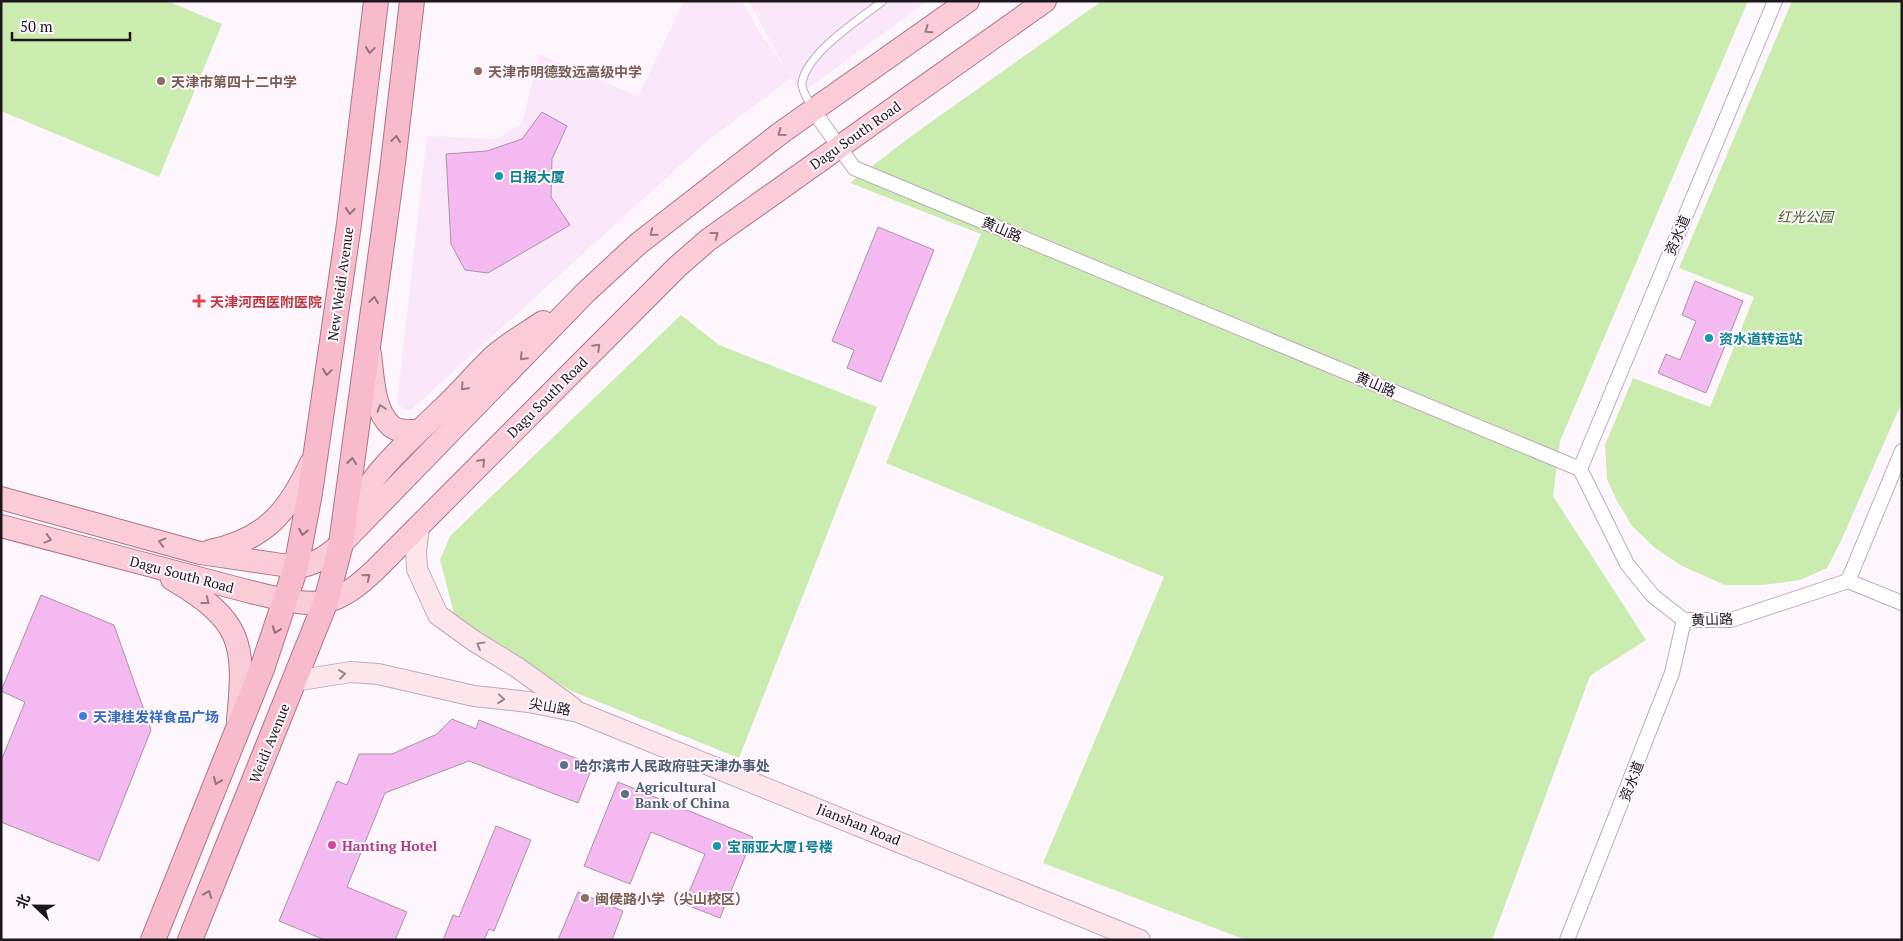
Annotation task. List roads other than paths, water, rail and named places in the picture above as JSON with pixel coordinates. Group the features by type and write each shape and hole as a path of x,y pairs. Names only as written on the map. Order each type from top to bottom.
{"highway":[{"name":"New Weidi Avenue","path":"296,567 315,456 349,224 376,1"},
{"path":"341,544 392,171 412,1"},
{"name":"Weidi Avenue","path":"190,940 326,601 341,544"},
{"path":"153,940 287,600 296,567"}],"main road":[{"name":"Dagu South Road","path":"1,498 200,553 296,567 308,566 321,560 341,544 585,293 638,244 696,197 813,110 968,1"},
{"name":"Dagu South Road","path":"1,526 287,600 326,601 356,586 376,570 419,528 677,267 738,217 1045,1"},
{"path":"341,544 357,503 372,480 418,431 445,407 494,356 585,293"},
{"path":"368,344 382,415 392,427 405,431 418,431"},
{"path":"200,553 239,544 252,538 275,520 297,492 315,456"},
{"name":"尖山路","path":"419,528 416,551 417,569 438,615 474,641 518,668 578,712"},
{"path":"150,566 208,602 226,620 234,634 242,660 237,730"},
{"name":"尖山路","path":"294,681 351,672 378,674 474,696 528,702 578,712"},
{"name":"Jianshan Road","path":"578,712 1105,933 1140,940"}],"street":[{"name":"资水道","path":"1580,469 1775,1"},
{"name":"黄山路","path":"813,110 837,147 854,168 1580,469 1627,564 1653,596 1684,620 1731,620 1848,581"},
{"path":"1902,451 1848,581 1902,603"},
{"name":"资水道","path":"1567,940 1672,673 1684,620"}],"lane":[{"path":"813,110 802,85 805,73 841,32 884,1"}],"place":[{"name":"天津市明德致远高级中学","path":"478,71"},
{"name":"天津市第四十二中学","path":"161,81"},
{"name":"日报大厦","path":"499,176"},
{"name":"天津河西医附医院","path":"199,301"},
{"name":"资水道转运站","path":"1709,338"},
{"name":"天津桂发祥食品广场","path":"83,716"},
{"name":"哈尔滨市人民政府驻天津办事处","path":"564,765"},
{"name":"Agricultural Bank of China","path":"625,794"},
{"name":"Hanting Hotel","path":"332,845"},
{"name":"宝丽亚大厦1号楼","path":"717,846"},
{"name":"闽侯路小学（尖山校区）","path":"585,898"}],"park label":[{"name":"红光公园","path":"1805,216"}]}
